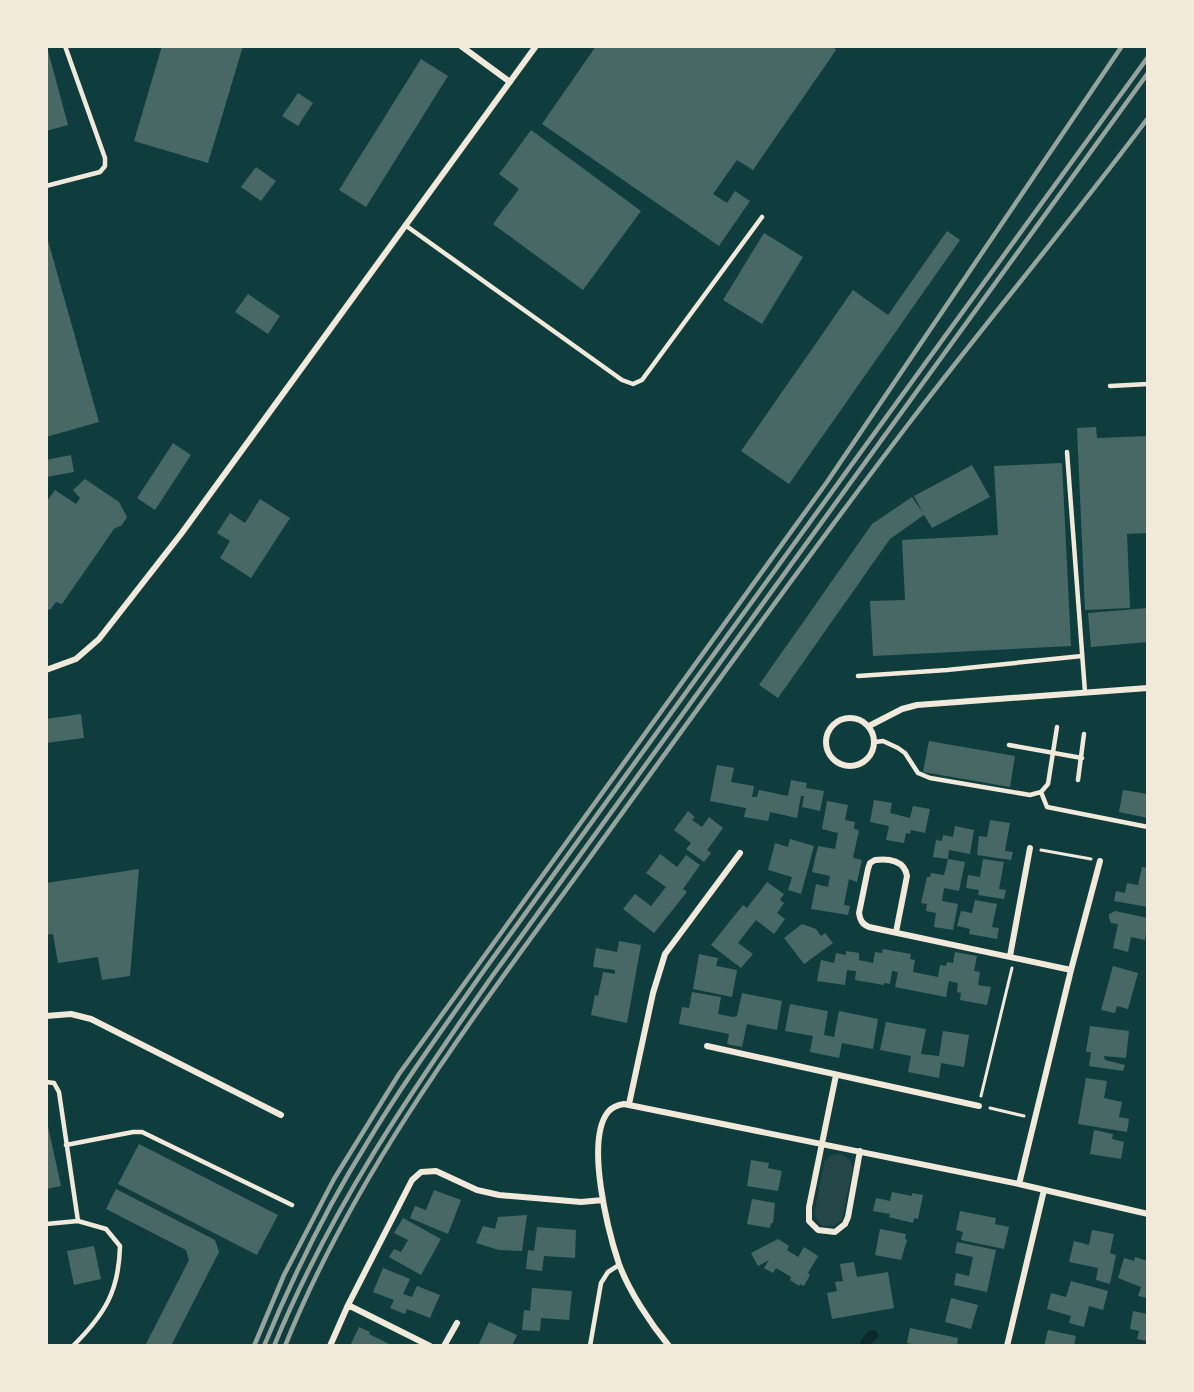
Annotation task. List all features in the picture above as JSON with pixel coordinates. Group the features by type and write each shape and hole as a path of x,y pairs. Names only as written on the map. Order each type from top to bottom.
{"street":[{"path":"461,46 510,82"},
{"path":"46,670 76,659 99,639 181,534 536,46"},
{"path":"869,726 902,709 916,705 1148,687"},
{"path":"855,718 869,726 875,742 869,758 854,766 838,763 827,750 826,741 827,733 838,720 855,718"},
{"path":"1012,957 1030,848"},
{"path":"629,1104 653,993 665,954 740,853"},
{"path":"896,932 907,876 906,870 897,862 875,860 870,863 868,869 860,919 863,924 869,927 1071,970"},
{"path":"1019,1184 1100,861"},
{"path":"46,1016 71,1014 91,1019 281,1115"},
{"path":"706,1046 979,1106"},
{"path":"836,1075 808,1215 813,1226 828,1232 835,1232 845,1224 860,1151"},
{"path":"669,1346 640,1305 620,1264 603,1200 598,1136 607,1113 614,1107 629,1104 1019,1184 1148,1214"},
{"path":"330,1346 348,1305 412,1180 421,1172 436,1171 477,1190 499,1195 581,1202 603,1200"},
{"path":"1007,1346 1044,1190"},
{"path":"348,1305 430,1346"},
{"path":"444,1346 457,1323"}],"lane":[{"path":"46,186 99,172 105,166 105,158 65,46"},
{"path":"405,225 622,380 633,384 642,380 762,217"},
{"path":"1110,386 1148,384"},
{"path":"1067,452 1085,692"},
{"path":"858,676 1082,657"},
{"path":"875,742 883,741 898,748 905,753 918,773 930,778 1030,795 1041,792 1048,784 1057,727"},
{"path":"1078,780 1084,734"},
{"path":"1009,745 1082,758"},
{"path":"1041,792 1047,807 1148,827"},
{"path":"46,1082 54,1083 59,1092 78,1221"},
{"path":"66,1145 142,1132 292,1205"},
{"path":"46,1224 78,1221 105,1229 120,1246 119,1270 109,1300 93,1326 73,1346"},
{"path":"590,1346 601,1283 608,1272 620,1264"}],"path":[{"path":"1030,848 1100,861"},
{"path":"1012,957 979,1106 1035,1118"}],"shaded area":[{"path":"841,1154 849,1159 853,1167 842,1220 834,1226 823,1226 814,1215 824,1162 831,1155"},
{"path":"870,1330 876,1330 879,1336 870,1345 861,1345 860,1341"}],"building":[{"path":"162,46 243,46 208,163 134,141"},
{"path":"596,46 832,46 836,50 753,170 737,160 713,194 727,203 735,191 750,201 719,246 542,124"},
{"path":"46,48 68,125 46,131"},
{"path":"421,59 448,76 366,207 339,190"},
{"path":"298,93 313,103 298,126 282,116"},
{"path":"531,130 641,211 583,290 493,224 519,189 499,174"},
{"path":"256,167 276,181 261,201 241,187"},
{"path":"947,231 960,240 789,484 741,451 853,290 888,315"},
{"path":"764,233 803,257 762,324 723,300"},
{"path":"46,238 99,422 46,437"},
{"path":"248,294 280,316 268,334 235,312"},
{"path":"1096,427 1097,438 1147,436 1148,533 1127,534 1130,608 1085,610 1077,428"},
{"path":"173,443 191,455 155,510 137,498"},
{"path":"71,455 74,472 46,477 46,460"},
{"path":"1062,463 1071,646 873,656 870,601 905,600 902,540 998,535 994,466"},
{"path":"972,465 990,497 932,528 924,515 890,539 778,698 759,685 872,524 912,497 923,513 914,496"},
{"path":"85,479 119,502 127,517 122,525 114,529 62,604 56,602 50,610 46,608 46,502 55,490 76,504 80,498 73,490"},
{"path":"260,499 290,518 251,578 220,558 230,541 217,533 230,513 245,523"},
{"path":"1148,608 1148,642 1091,647 1088,613"},
{"path":"81,714 84,738 46,743 46,719"},
{"path":"929,741 1015,756 1010,787 923,772"},
{"path":"717,765 734,768 731,782 754,786 752,797 757,797 759,790 788,796 791,780 807,783 806,788 824,791 820,811 802,807 804,796 801,796 797,818 770,812 768,821 744,817 746,808 710,801"},
{"path":"1123,790 1148,794 1148,818 1119,812"},
{"path":"874,800 892,803 890,813 910,818 913,806 930,809 925,833 911,830 910,834 906,833 904,843 886,840 889,826 870,822"},
{"path":"827,801 848,805 845,820 855,822 854,829 859,830 853,858 862,860 857,882 849,879 844,905 850,906 848,915 811,909 816,884 828,887 830,876 812,872 818,846 835,849 838,833 822,829"},
{"path":"688,811 695,817 692,820 702,827 709,817 723,828 707,850 711,853 704,862 686,849 691,843 674,830"},
{"path":"990,820 1010,823 1005,851 1013,852 1011,860 977,855 979,836 987,837"},
{"path":"955,826 974,830 970,854 949,850 948,859 933,857 936,840 942,841 943,835 953,837"},
{"path":"790,839 814,846 801,894 788,890 792,877 768,870 775,843 788,847"},
{"path":"660,854 677,867 686,855 700,865 683,889 687,892 654,933 623,909 635,894 651,906 666,887 646,873"},
{"path":"948,859 965,862 959,891 944,888 942,901 958,904 953,930 934,927 936,913 926,911 927,904 921,903 927,877 930,877 931,873 944,875"},
{"path":"983,859 1004,862 999,889 1006,890 1004,899 978,895 979,890 966,888 968,875 980,877"},
{"path":"1142,867 1148,868 1148,907 1114,901 1116,891 1125,893 1127,883 1138,885"},
{"path":"139,869 130,976 102,980 98,957 58,963 53,934 46,935 46,883"},
{"path":"767,882 784,894 780,900 784,903 777,913 785,919 774,934 756,920 738,943 753,954 741,968 711,945 743,905 747,908"},
{"path":"975,900 997,904 992,927 999,928 997,939 969,934 970,929 957,926 961,911 972,913"},
{"path":"1115,911 1148,918 1145,940 1131,937 1128,952 1113,948 1118,924 1111,923 1109,914"},
{"path":"802,924 816,929 821,936 825,933 833,943 804,964 784,938"},
{"path":"619,941 641,945 627,1023 591,1015 603,972 615,974 615,970 593,967 596,948 617,952"},
{"path":"883,949 911,954 910,959 915,960 913,972 938,977 940,965 946,966 947,962 953,963 955,952 977,956 974,971 980,972 978,985 991,987 987,1005 960,1000 961,993 957,992 958,983 949,981 946,997 895,987 898,972 892,971 890,984 884,983 884,985 855,980 856,971 847,970 845,985 817,981 821,960 834,963 836,953 846,955 846,951 859,953 859,960 873,963 875,952 882,953"},
{"path":"699,954 718,958 716,966 737,970 732,997 693,989"},
{"path":"1113,966 1138,973 1128,1009 1117,1006 1115,1013 1101,1010"},
{"path":"692,992 721,997 718,1014 733,1017 737,1016 742,993 782,1001 777,1030 747,1024 742,1047 727,1044 729,1034 679,1024 682,1007 689,1008"},
{"path":"790,1004 828,1011 824,1035 834,1037 839,1011 878,1019 873,1049 842,1043 839,1058 810,1052 813,1036 785,1031"},
{"path":"886,1022 926,1029 921,1054 939,1056 943,1031 969,1035 964,1067 941,1063 939,1078 908,1072 911,1056 880,1050"},
{"path":"1090,1026 1129,1031 1126,1058 1104,1056 1105,1060 1125,1065 1123,1071 1089,1066 1091,1052 1086,1052"},
{"path":"1086,1078 1107,1081 1104,1098 1122,1102 1119,1117 1129,1119 1127,1132 1078,1124"},
{"path":"46,1117 61,1186 46,1189"},
{"path":"1094,1130 1113,1134 1112,1139 1124,1142 1121,1159 1090,1154"},
{"path":"139,1144 278,1215 257,1255 118,1184"},
{"path":"751,1160 769,1163 768,1168 782,1171 778,1191 747,1186"},
{"path":"116,1189 215,1240 219,1252 171,1346 145,1346 189,1260 186,1250 106,1209"},
{"path":"434,1190 461,1200 448,1234 410,1218 415,1206 426,1210"},
{"path":"892,1192 912,1196 912,1193 923,1195 918,1219 914,1218 913,1223 889,1217 890,1214 873,1211 876,1198 890,1201"},
{"path":"752,1199 775,1203 773,1223 770,1228 747,1224"},
{"path":"960,1211 996,1218 995,1224 1009,1227 1004,1249 961,1240 963,1232 956,1230"},
{"path":"527,1215 522,1251 499,1250 476,1243 483,1226 495,1229 498,1217"},
{"path":"403,1218 441,1239 421,1275 389,1257 394,1249 401,1252 408,1240 394,1233"},
{"path":"537,1227 576,1230 575,1258 544,1256 542,1271 526,1269 528,1250 534,1251"},
{"path":"880,1229 906,1234 905,1239 907,1240 901,1260 875,1255"},
{"path":"1092,1230 1114,1234 1110,1253 1116,1255 1110,1284 1096,1280 1098,1268 1069,1262 1074,1241 1089,1245"},
{"path":"778,1239 789,1246 787,1250 798,1257 804,1247 818,1256 808,1273 810,1275 804,1286 800,1284 799,1286 790,1280 791,1277 776,1268 773,1273 764,1268 769,1260 758,1266 751,1253"},
{"path":"957,1242 996,1250 987,1292 954,1285 956,1273 969,1276 973,1257 955,1253"},
{"path":"94,1246 101,1279 74,1285 67,1251"},
{"path":"1135,1257 1148,1261 1148,1298 1138,1296 1141,1287 1118,1278 1124,1258 1134,1261"},
{"path":"854,1262 857,1277 888,1272 894,1308 832,1319 827,1293 837,1291 835,1282 843,1281 840,1264"},
{"path":"383,1268 410,1279 403,1294 412,1297 417,1286 440,1295 430,1318 407,1309 405,1314 390,1308 394,1300 373,1292"},
{"path":"1071,1281 1108,1291 1103,1310 1089,1306 1084,1327 1069,1323 1071,1316 1047,1309 1051,1293 1066,1297"},
{"path":"532,1288 572,1291 569,1320 541,1318 540,1331 522,1330 524,1310 530,1311"},
{"path":"951,1298 978,1305 971,1329 945,1322"},
{"path":"1133,1311 1148,1314 1148,1341 1137,1339 1139,1331 1130,1329"},
{"path":"489,1322 517,1335 512,1346 478,1346"},
{"path":"359,1327 370,1332 369,1334 393,1346 350,1346"},
{"path":"910,1328 958,1338 957,1346 921,1346 907,1343"},
{"path":"1048,1330 1076,1336 1074,1346 1044,1346"}],"railway":[{"path":"254,1346 284,1275 334,1179 399,1074 827,482 1122,46"},
{"path":"264,1346 324,1217 352,1167 424,1055 1148,57"},
{"path":"274,1346 296,1295 346,1200 401,1109 462,1020 1148,73"},
{"path":"285,1346 314,1280 347,1216 383,1154 462,1034 869,476 1148,118"}]}
